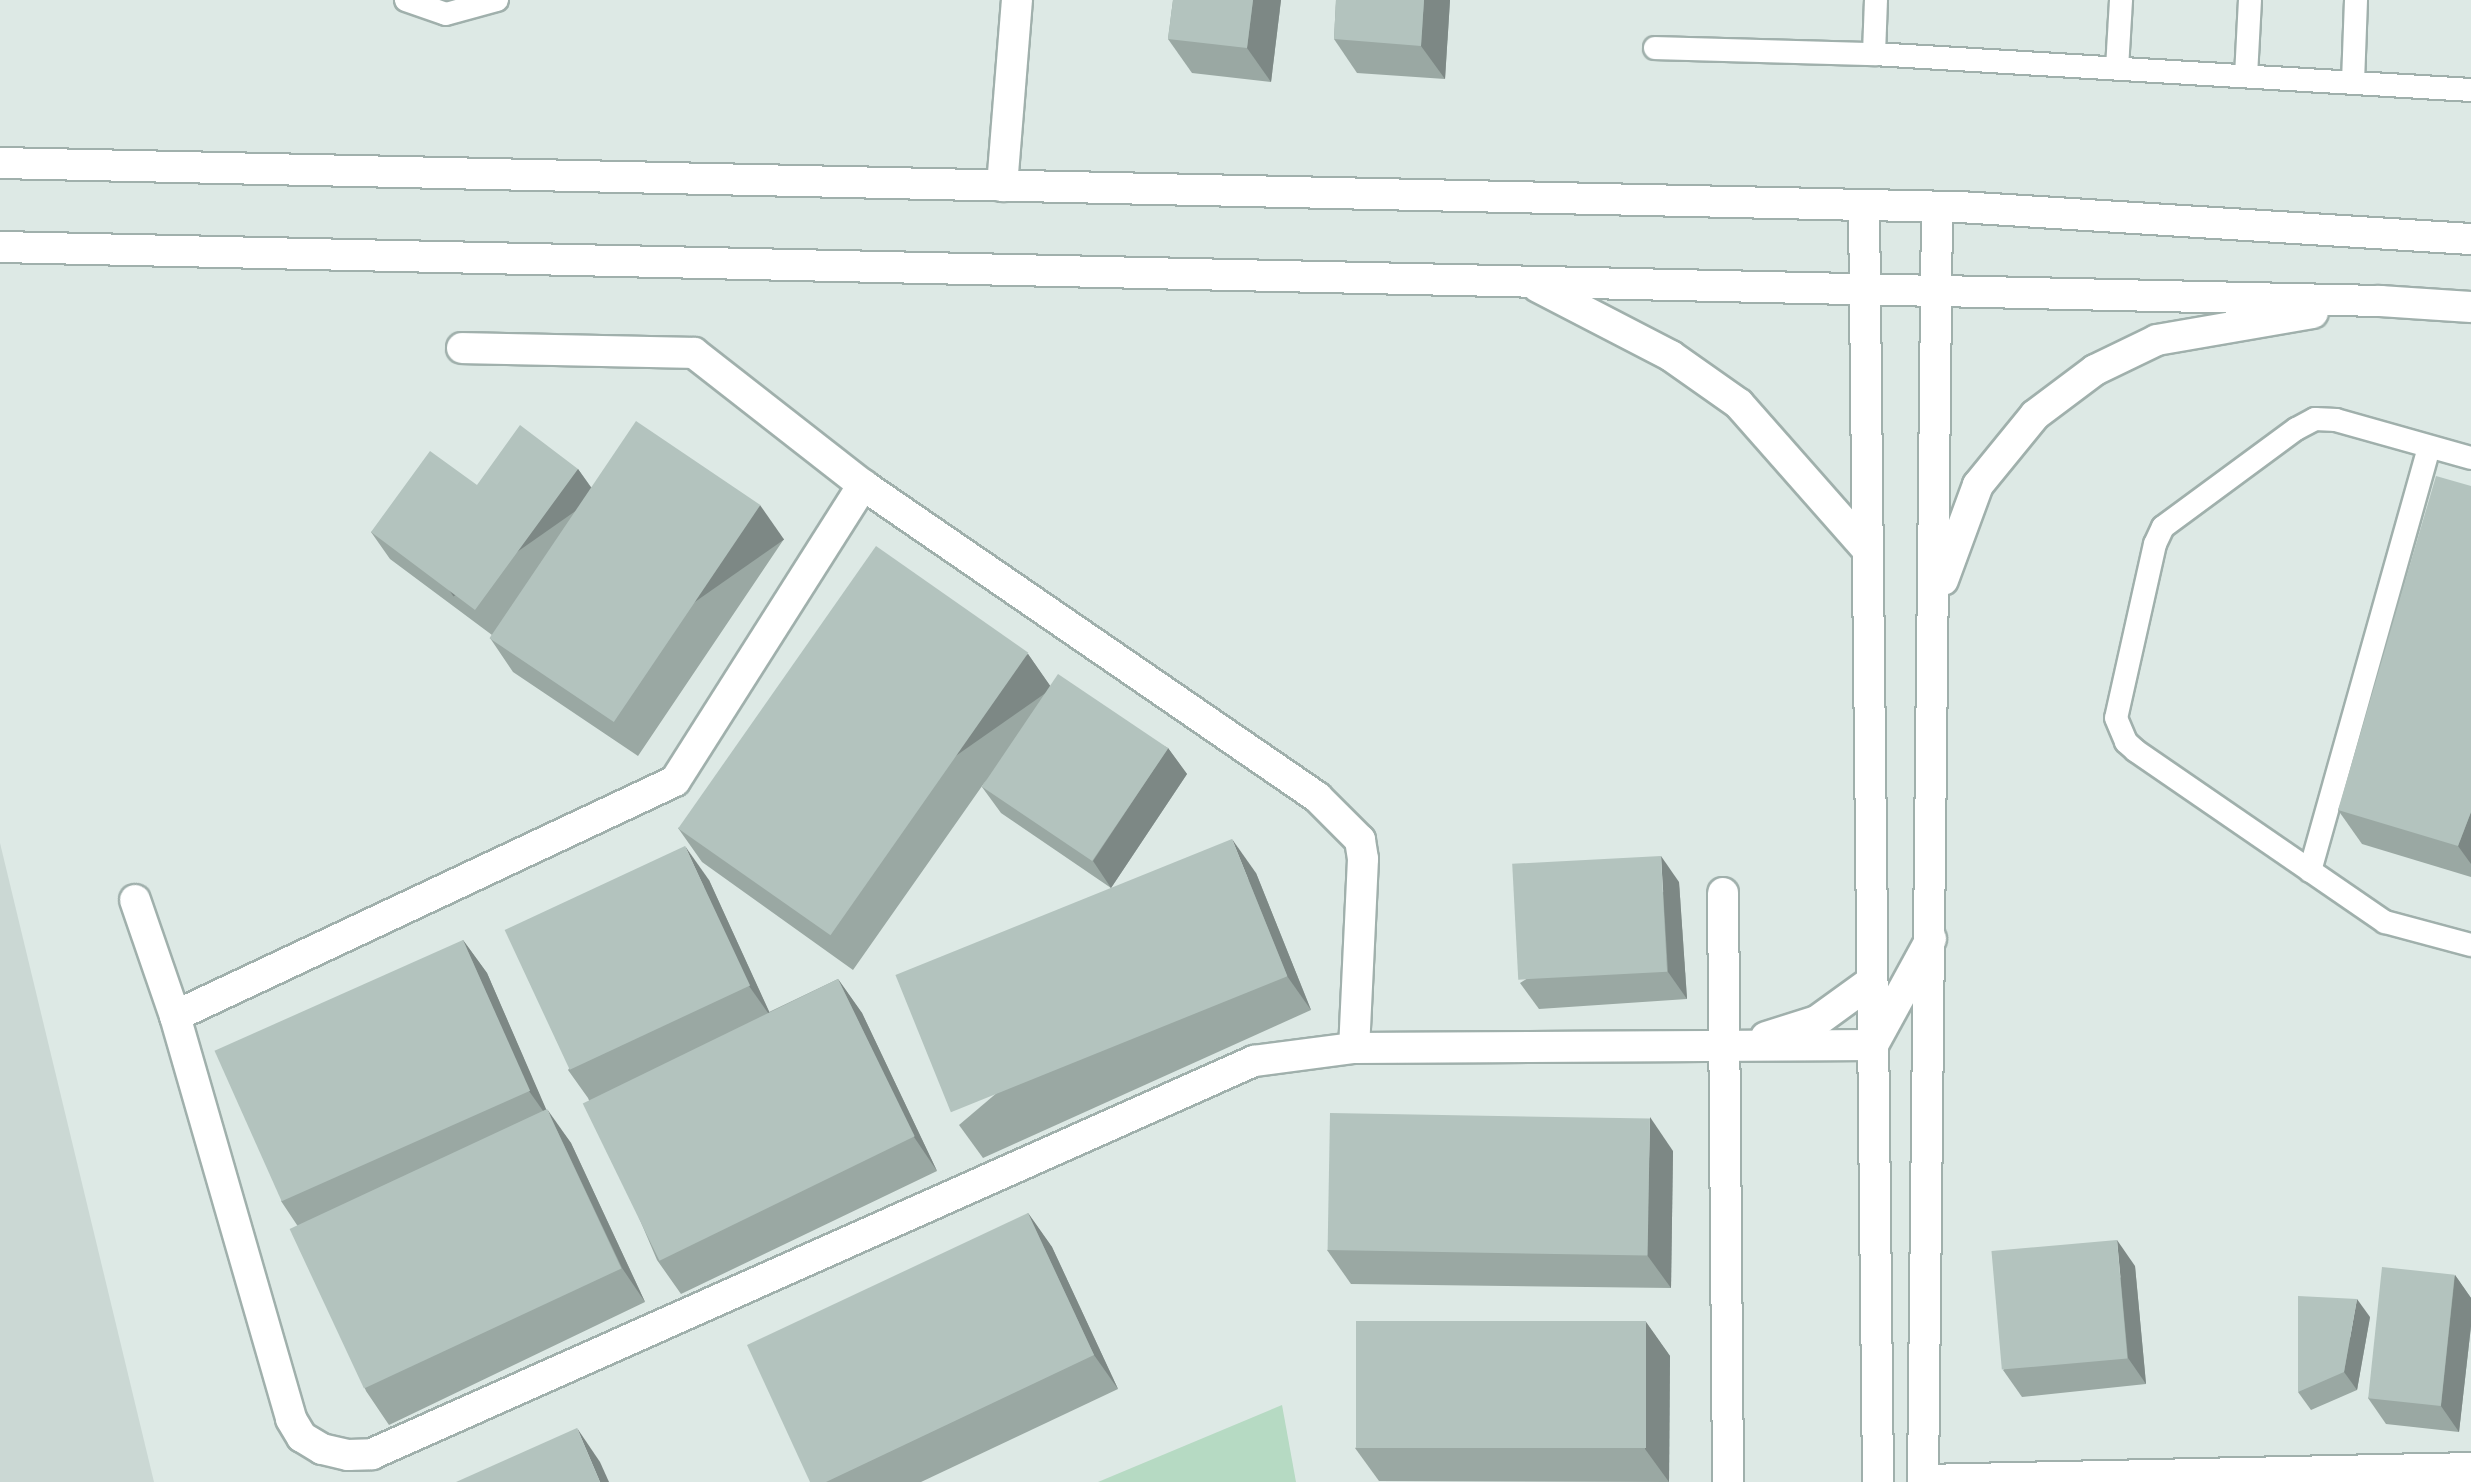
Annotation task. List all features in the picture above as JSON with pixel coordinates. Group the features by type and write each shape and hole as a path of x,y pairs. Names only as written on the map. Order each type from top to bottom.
{"main road":[{"path":"1002,186 1017,0"},
{"path":"0,162 1937,207 2471,239"},
{"path":"1864,206 1878,1482"},
{"path":"1937,207 1936,633 1923,1481 2471,1468"},
{"path":"0,248 2380,301 2471,307"},
{"path":"1532,284 1671,356 1739,404 1868,549"},
{"path":"1936,633 1944,574 1978,485 2035,414 2095,370 2157,340 2380,301"},
{"path":"462,348 694,353 862,485 1344,820 1360,840 1363,859 1354,1048"},
{"path":"175,1016 675,781 862,485"},
{"path":"1723,893 1728,1482"},
{"path":"135,900 175,1016 290,1419 302,1438 322,1450 348,1454 372,1454 1254,1061 1354,1048 1724,1049 1873,1045"},
{"path":"1873,1045 1931,939"},
{"path":"1724,1049 1817,1021 1872,980"}],"lane":[{"path":"406,0 446,14 497,0"},
{"path":"1874,54 1876,0"},
{"path":"2116,68 2122,0"},
{"path":"2246,76 2250,0"},
{"path":"2353,82 2356,0"},
{"path":"1655,48 1874,54 2471,90"},
{"path":"2471,458 2336,420 2314,419 2170,520 2155,544 2118,704 2120,730 2136,751 2310,872 2385,922 2471,945"},
{"path":"2310,872 2429,447"}],"shaded area":[{"path":"0,843 154,1482 0,1482"}],"green space":[{"path":"1282,1405 1296,1482 1098,1482"}],"building":[{"path":"1173,0 1253,0 1247,48 1168,39"},
{"path":"1336,0 1424,0 1421,46 1334,39"},
{"path":"636,421 760,505 614,722 489,638"},
{"path":"520,425 578,469 475,610 371,532 430,451 477,485"},
{"path":"2436,476 2471,486 2471,812 2458,846 2338,810"},
{"path":"876,546 1028,653 830,935 678,829"},
{"path":"1058,674 1168,748 1092,861 982,787"},
{"path":"1232,839 1287,976 951,1112 895,975"},
{"path":"685,846 750,986 570,1070 505,930"},
{"path":"1661,856 1667,972 1518,980 1512,864"},
{"path":"463,940 530,1091 282,1201 215,1051"},
{"path":"838,979 915,1136 659,1261 583,1103"},
{"path":"547,1109 621,1269 364,1389 290,1229"},
{"path":"1330,1113 1650,1119 1648,1256 1328,1250"},
{"path":"1028,1213 1094,1355 826,1482 810,1482 747,1345"},
{"path":"2117,1240 2127,1359 2002,1370 1991,1251"},
{"path":"2382,1267 2455,1275 2441,1406 2368,1398"},
{"path":"2298,1296 2357,1299 2344,1372 2298,1392"},
{"path":"1356,1321 1646,1321 1646,1448 1356,1448"},
{"path":"577,1428 600,1482 456,1482"}]}
